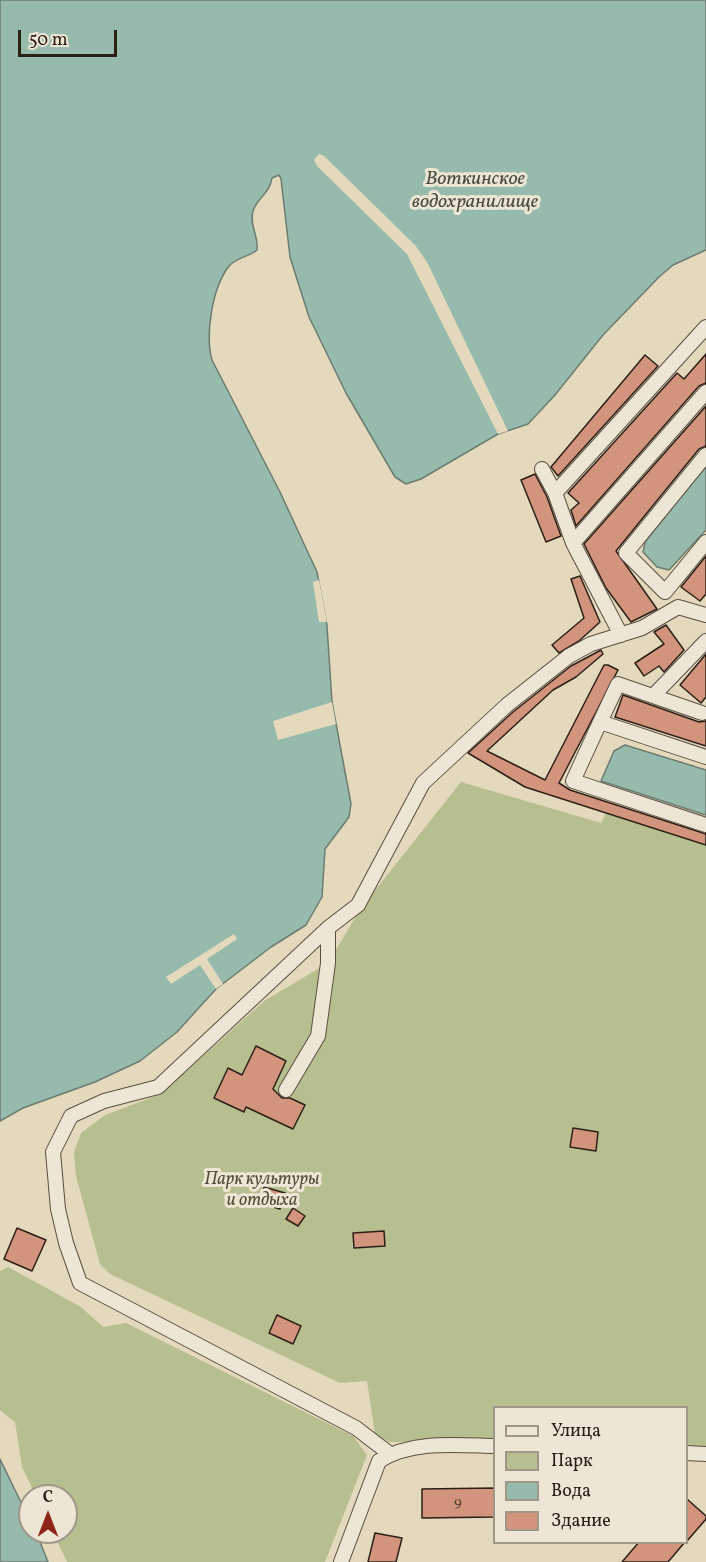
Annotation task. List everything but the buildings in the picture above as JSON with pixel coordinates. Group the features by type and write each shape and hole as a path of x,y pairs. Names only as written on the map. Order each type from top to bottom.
{"street":[{"path":"555,493 706,327"},
{"path":"573,543 706,392"},
{"path":"705,614 678,607 626,553 706,455"},
{"path":"542,469 555,493 573,543 621,635"},
{"path":"665,592 706,542"},
{"path":"390,1454 356,1428 80,1283 58,1209 53,1152 71,1116 104,1101 158,1087 328,928 358,905 423,783 507,705 569,656 591,644 642,628 678,607"},
{"path":"653,696 706,640"},
{"path":"705,711 618,684 573,781 706,825"},
{"path":"600,722 706,757"},
{"path":"286,1090 318,1036 328,963 328,928"},
{"path":"341,1562 379,1461 390,1454 440,1444 493,1446"},
{"path":"688,1453 706,1454"}],"green space":[{"name":"Парк культуры и отдыха","path":"461,782 601,823 606,813 706,845 706,1446 688,1446 688,1406 493,1406 493,1443 389,1442 375,1434 367,1381 340,1383 110,1274 100,1264 76,1176 74,1152 81,1133 105,1115 161,1094 264,1001 328,963 361,908"},
{"path":"8,1267 81,1307 103,1327 126,1323 353,1436 367,1455 325,1562 67,1562 59,1544 78,1544 78,1484 30,1484 22,1467 15,1422 0,1410 0,1271"}],"water":[{"name":"Воткинское водохранилище","path":"0,0 706,0 706,250 673,265 659,277 603,335 555,395 528,424 498,434 421,479 406,484 395,477 346,393 309,317 290,257 281,179 279,175 272,178 269,188 257,202 253,211 252,221 257,250 232,263 218,286 210,325 210,350 212,360 280,492 317,572 327,626 332,702 351,804 349,817 325,849 322,897 306,925 271,947 216,989 177,1032 140,1061 95,1082 23,1108 0,1121"},
{"path":"706,465 706,530 669,570 657,567 643,552 645,542"},
{"path":"625,745 706,770 706,815 601,781 614,751"},
{"path":"0,1459 18,1496 18,1544 41,1544 48,1562 0,1562"}],"pier":[{"path":"319,154 324,156 415,245 427,262 508,431 498,434 407,254 317,166 314,160"},
{"path":"319,580 327,622 319,622 313,582"},
{"path":"332,702 336,724 278,740 273,721"},
{"path":"234,934 237,939 207,959 223,984 216,989 200,965 171,984 166,977"}]}
